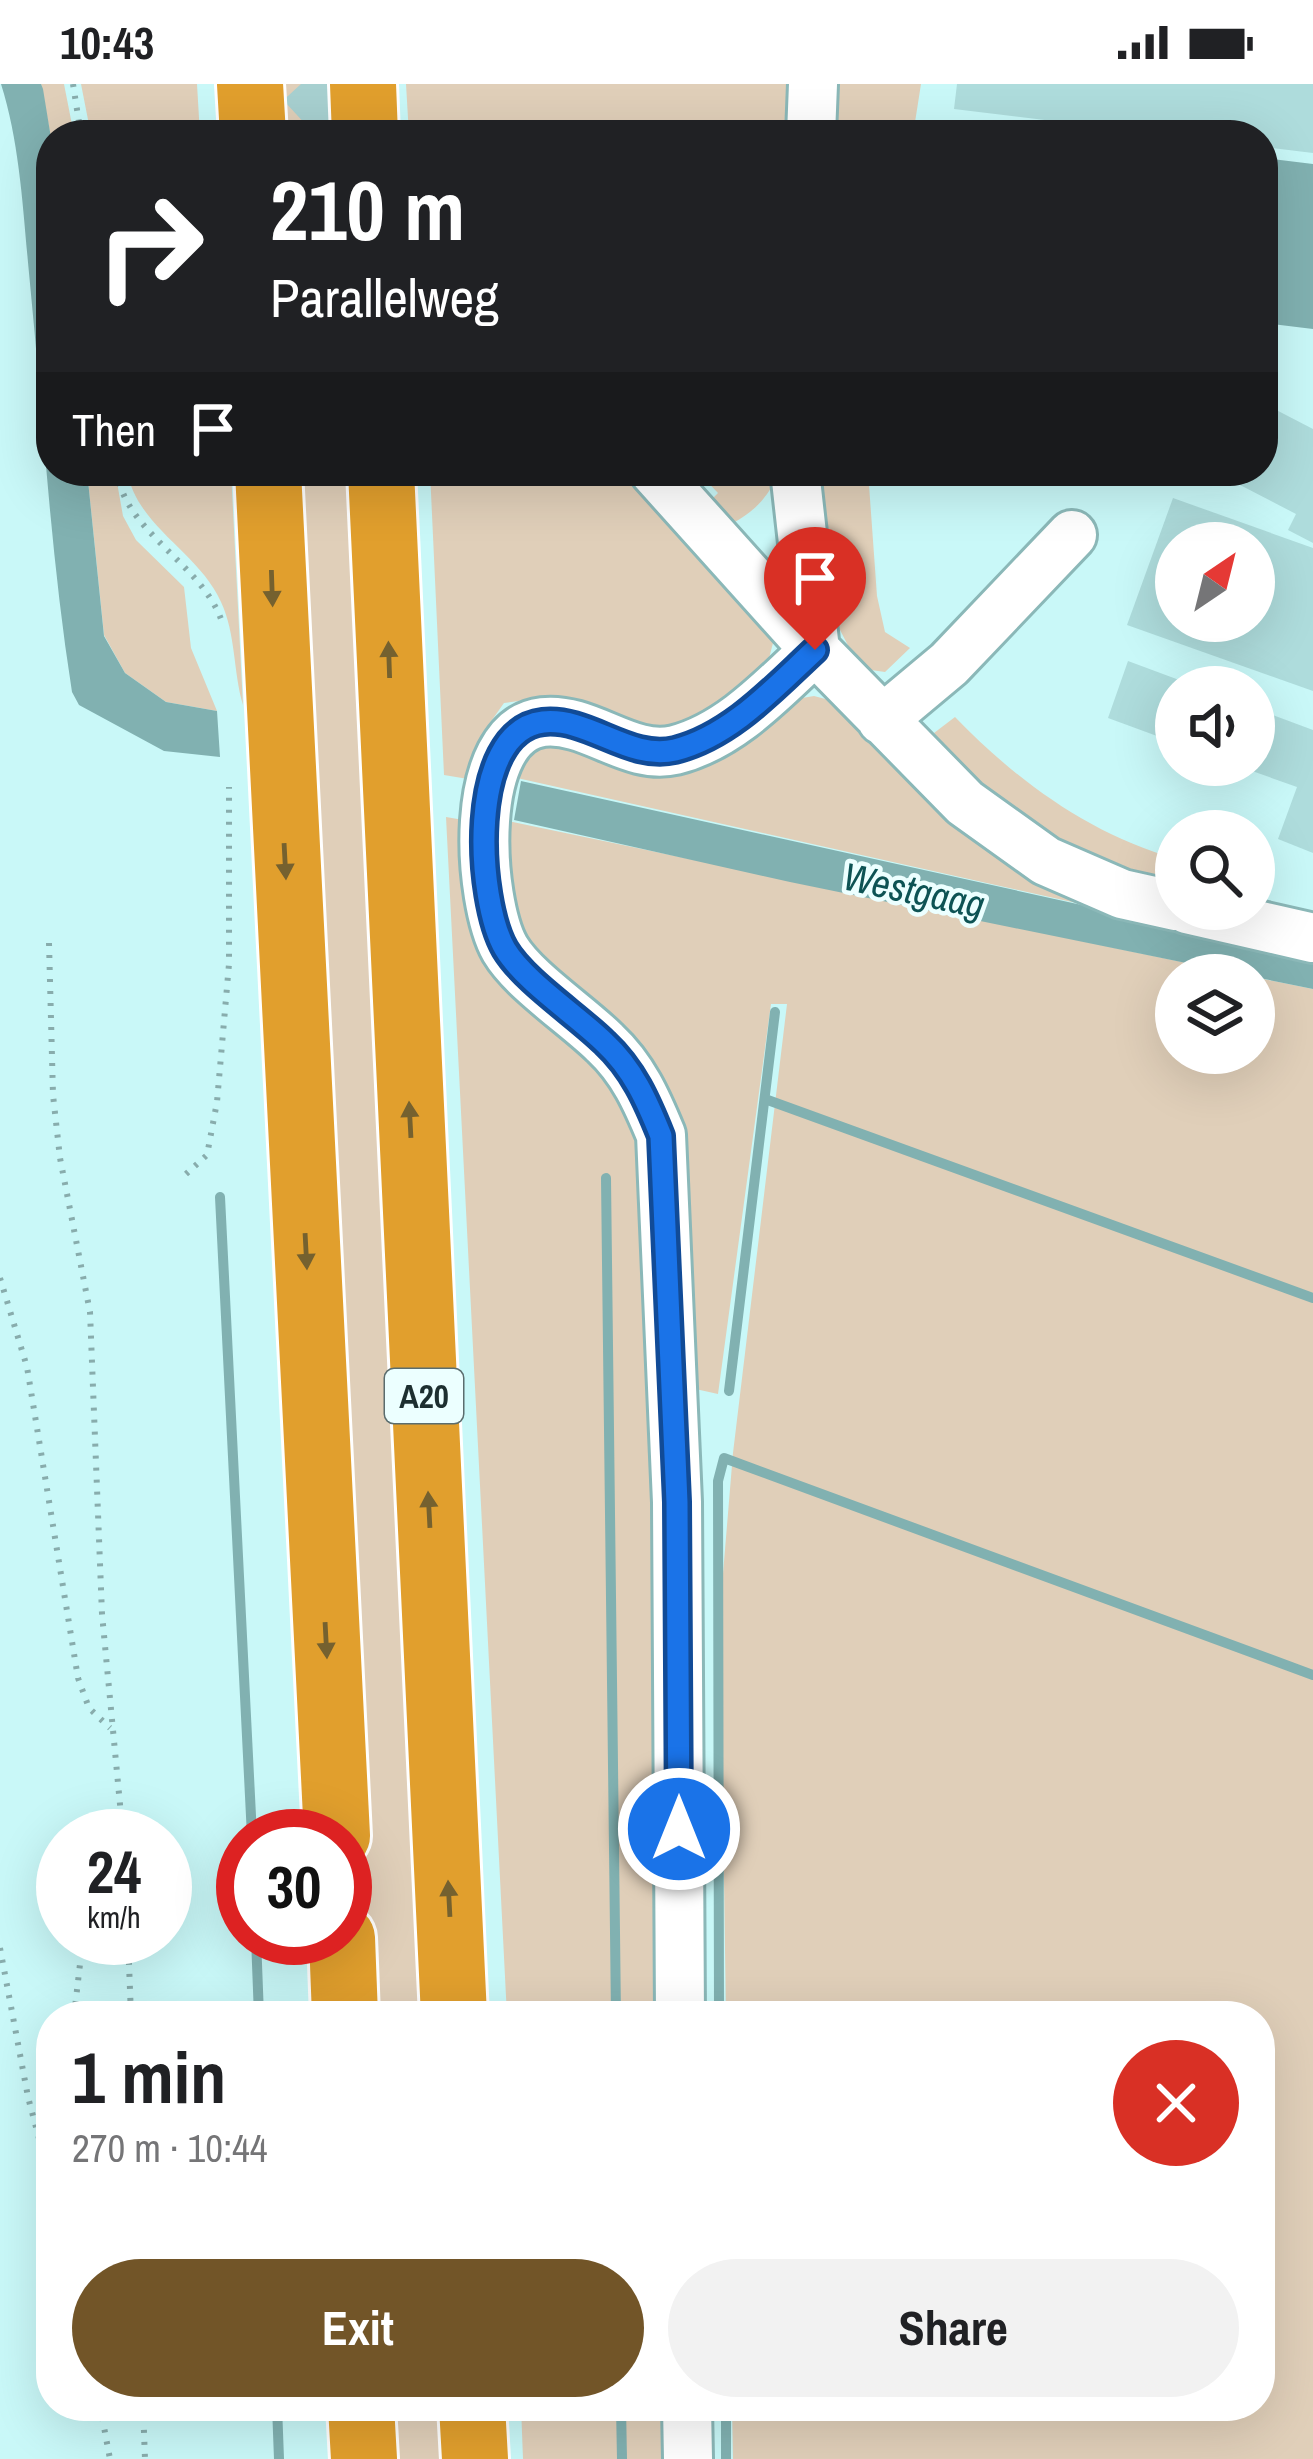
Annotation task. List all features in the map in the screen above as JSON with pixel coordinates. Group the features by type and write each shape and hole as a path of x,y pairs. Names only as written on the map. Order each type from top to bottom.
{"highway":[{"path":"250,84 252,120"},
{"path":"363,84 364,120"},
{"path":"269,486 336,1809"},
{"name":"A20","path":"382,486 453,2001"},
{"path":"343,1965 344,2001"},
{"path":"363,2421 364,2459"},
{"path":"473,2421 475,2459"}],"street":[{"path":"812,120 813,84"},
{"path":"667,486 815,650 965,803 1046,861 1122,894 1155,902"},
{"path":"797,486 815,650"},
{"path":"882,720 949,664 1072,536"},
{"path":"680,2001 677,1502 661,1136 641,1087 608,1045 506,950 492,908 483,846 492,769 517,733 541,722 572,724 642,751 674,750 723,729 815,650"},
{"path":"1275,929 1313,938"},
{"path":"687,2421 688,2459"}],"path":[{"path":"73,84 79,120"},
{"path":"121,486 149,533 190,569 220,614 223,634"},
{"path":"186,1174 207,1156 217,1102 229,964 230,775"},
{"path":"49,943 53,1095 60,1158 90,1312 102,1613 120,1809"},
{"path":"0,1278 27,1367 78,1678 89,1708 112,1731"},
{"path":"0,1948 36,2127"},
{"path":"76,2001 80,1965"},
{"path":"129,1965 130,2001"},
{"path":"103,2421 110,2459"},
{"path":"144,2421 145,2459"}],"shaded area":[{"path":"41,84 64,84 71,120 48,120"},
{"path":"81,84 197,84 199,120 88,120"},
{"path":"283,84 346,84 347,120 284,120"},
{"path":"406,84 921,84 915,120 408,120"},
{"path":"89,486 118,486 123,516 136,540 184,587 191,648 217,711 166,702 125,673 104,635"},
{"path":"132,486 232,486 243,705 221,602"},
{"path":"300,486 366,486 433,2001 372,2001 372,1809 363,1809"},
{"path":"431,486 640,486 771,631 767,666 744,699 668,729 636,729 525,700 504,703 482,734 474,780 444,775"},
{"path":"711,486 772,486 749,513 733,523 711,500 718,493"},
{"path":"811,486 869,486 877,596 885,632 910,648 885,672 864,669 822,595"},
{"path":"814,696 833,701 908,775 1155,885 1155,921 504,775 545,742 651,765 796,699"},
{"path":"955,717 1003,763 1056,803 1155,852 1155,888 1041,836 934,747 940,740 934,733"},
{"path":"446,817 475,822 476,924 631,1103 655,1172 663,2001 506,2001"},
{"path":"499,819 1155,956 1155,1074 1275,1074 1275,981 1313,989 1313,2459 733,2459 732,2421 1275,2421 1275,2001 726,2001 720,1610 733,1453 787,1004 771,1004 718,1394 691,1388 690,1185 680,1139 531,948 510,904"},
{"path":"1197,930 1255,930 1313,956"},
{"path":"391,2421 450,2421 452,2459 392,2459"},
{"path":"522,2421 670,2421 671,2459 523,2459"}],"water":[{"path":"1,84 41,84 48,120 36,120 36,356 20,178"},
{"path":"1278,160 1313,164 1313,329 1278,325"},
{"path":"48,486 89,486 104,636 125,673 166,702 217,711 220,757 164,751 79,705 72,692"},
{"name":"Westgaag","path":"521,781 1155,921 1155,930 1195,930 1313,956 1313,989 1275,981 1275,954 1155,957 514,820"}],"building":[{"path":"957,84 1313,84 1313,153 1278,149 1278,120 1044,120 954,109"},
{"path":"1278,411 1313,429 1313,543 1288,530 1296,514 1242,486 1278,486"},
{"path":"1173,498 1240,522 1164,522"},
{"path":"1275,534 1313,548 1313,691 1275,678 1275,666 1243,666 1175,642 1275,642"},
{"path":"1155,548 1155,635 1127,625"},
{"path":"1128,661 1155,671 1155,735 1108,718"},
{"path":"1275,716 1313,730 1313,853 1278,839 1297,787 1275,779"}],"waterway":[{"path":"729,1391 775,1012"},
{"path":"765,1099 1313,1298"},
{"path":"606,1178 616,2001"},
{"path":"220,1197 251,1809"},
{"path":"719,2001 718,1481 724,1458 1313,1675"},
{"path":"257,1965 258,2001"},
{"path":"278,2421 279,2459"},
{"path":"621,2421 622,2459"},
{"path":"726,2421 726,2459"}],"tunnel":[{"path":"301,84 334,120"}],"route":[{"path":"679,1829 677,1502 661,1136 641,1087 608,1045 506,950 492,908 483,846 492,769 517,733 541,722 572,724 642,751 674,750 723,729 815,650"}]}
